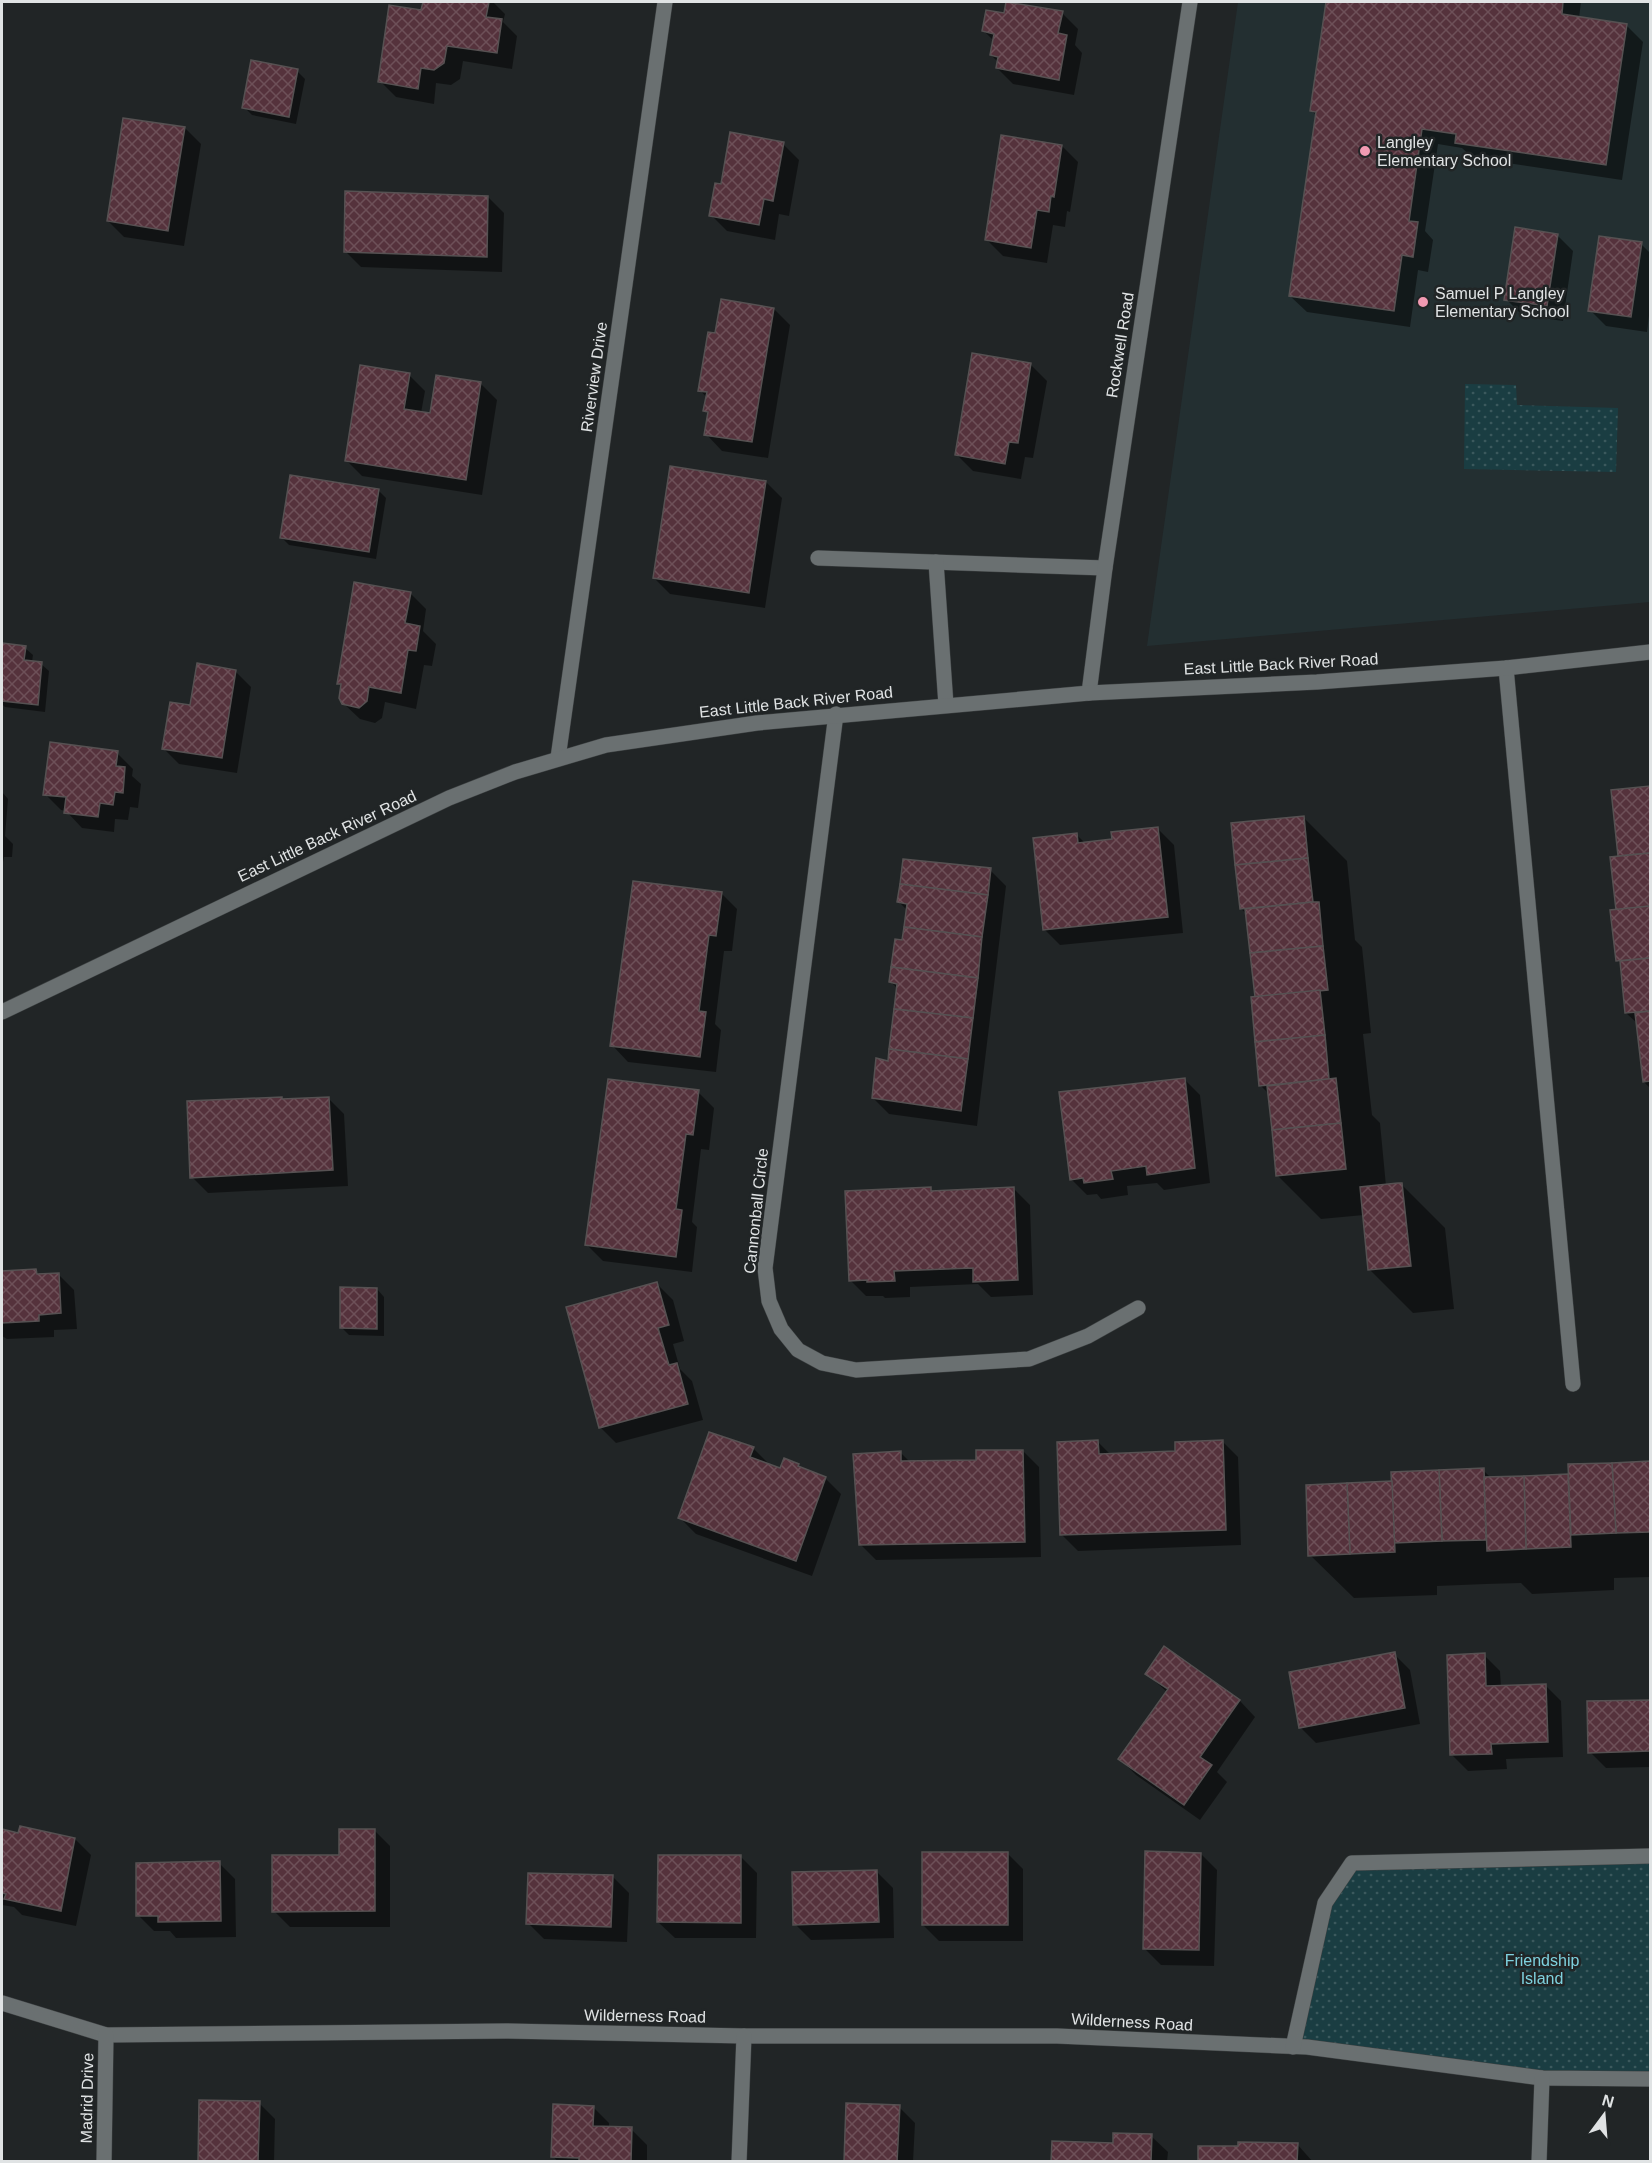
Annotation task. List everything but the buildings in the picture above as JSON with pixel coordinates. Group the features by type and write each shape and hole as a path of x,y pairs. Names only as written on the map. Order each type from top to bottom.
{"street":[{"name":"Riverview Drive","path":"558,758 665,2"},
{"name":"Rockwell Road","path":"1089,693 1105,568 1190,2"},
{"path":"818,558 1105,568"},
{"path":"936,562 946,705"},
{"name":"East Little Back River Road","path":"2,1012 449,798 515,772 606,745 836,714 1089,693 1317,682 1506,668 1650,652"},
{"path":"1506,668 1573,1384"},
{"name":"Cannonball Circle","path":"836,714 765,1268 769,1301 781,1329 798,1350 822,1363 856,1370 1029,1359 1088,1336 1138,1308"},
{"path":"1293,2047 1325,1903 1352,1863 1650,1856"},
{"name":"Wilderness Road","path":"2,2002 106,2035 506,2031 744,2036 1057,2036 1293,2047 1542,2078 1650,2079"},
{"name":"Madrid Drive","path":"104,2162 106,2035"},
{"path":"738,2162 744,2036"},
{"path":"1539,2162 1542,2078"}],"shaded area":[{"name":"Samuel P Langley Elementary School","path":"1238,2 1650,2 1650,602 1147,646"}],"green space":[{"path":"1465,384 1516,385 1517,405 1618,408 1616,472 1464,469"},
{"name":"Friendship Island","path":"1650,1859 1650,2079 1542,2078 1293,2047 1325,1903 1352,1863"}],"place":[{"name":"Langley Elementary School","path":"1365,151"},
{"name":"Samuel P Langley Elementary School","path":"1423,302"}]}
